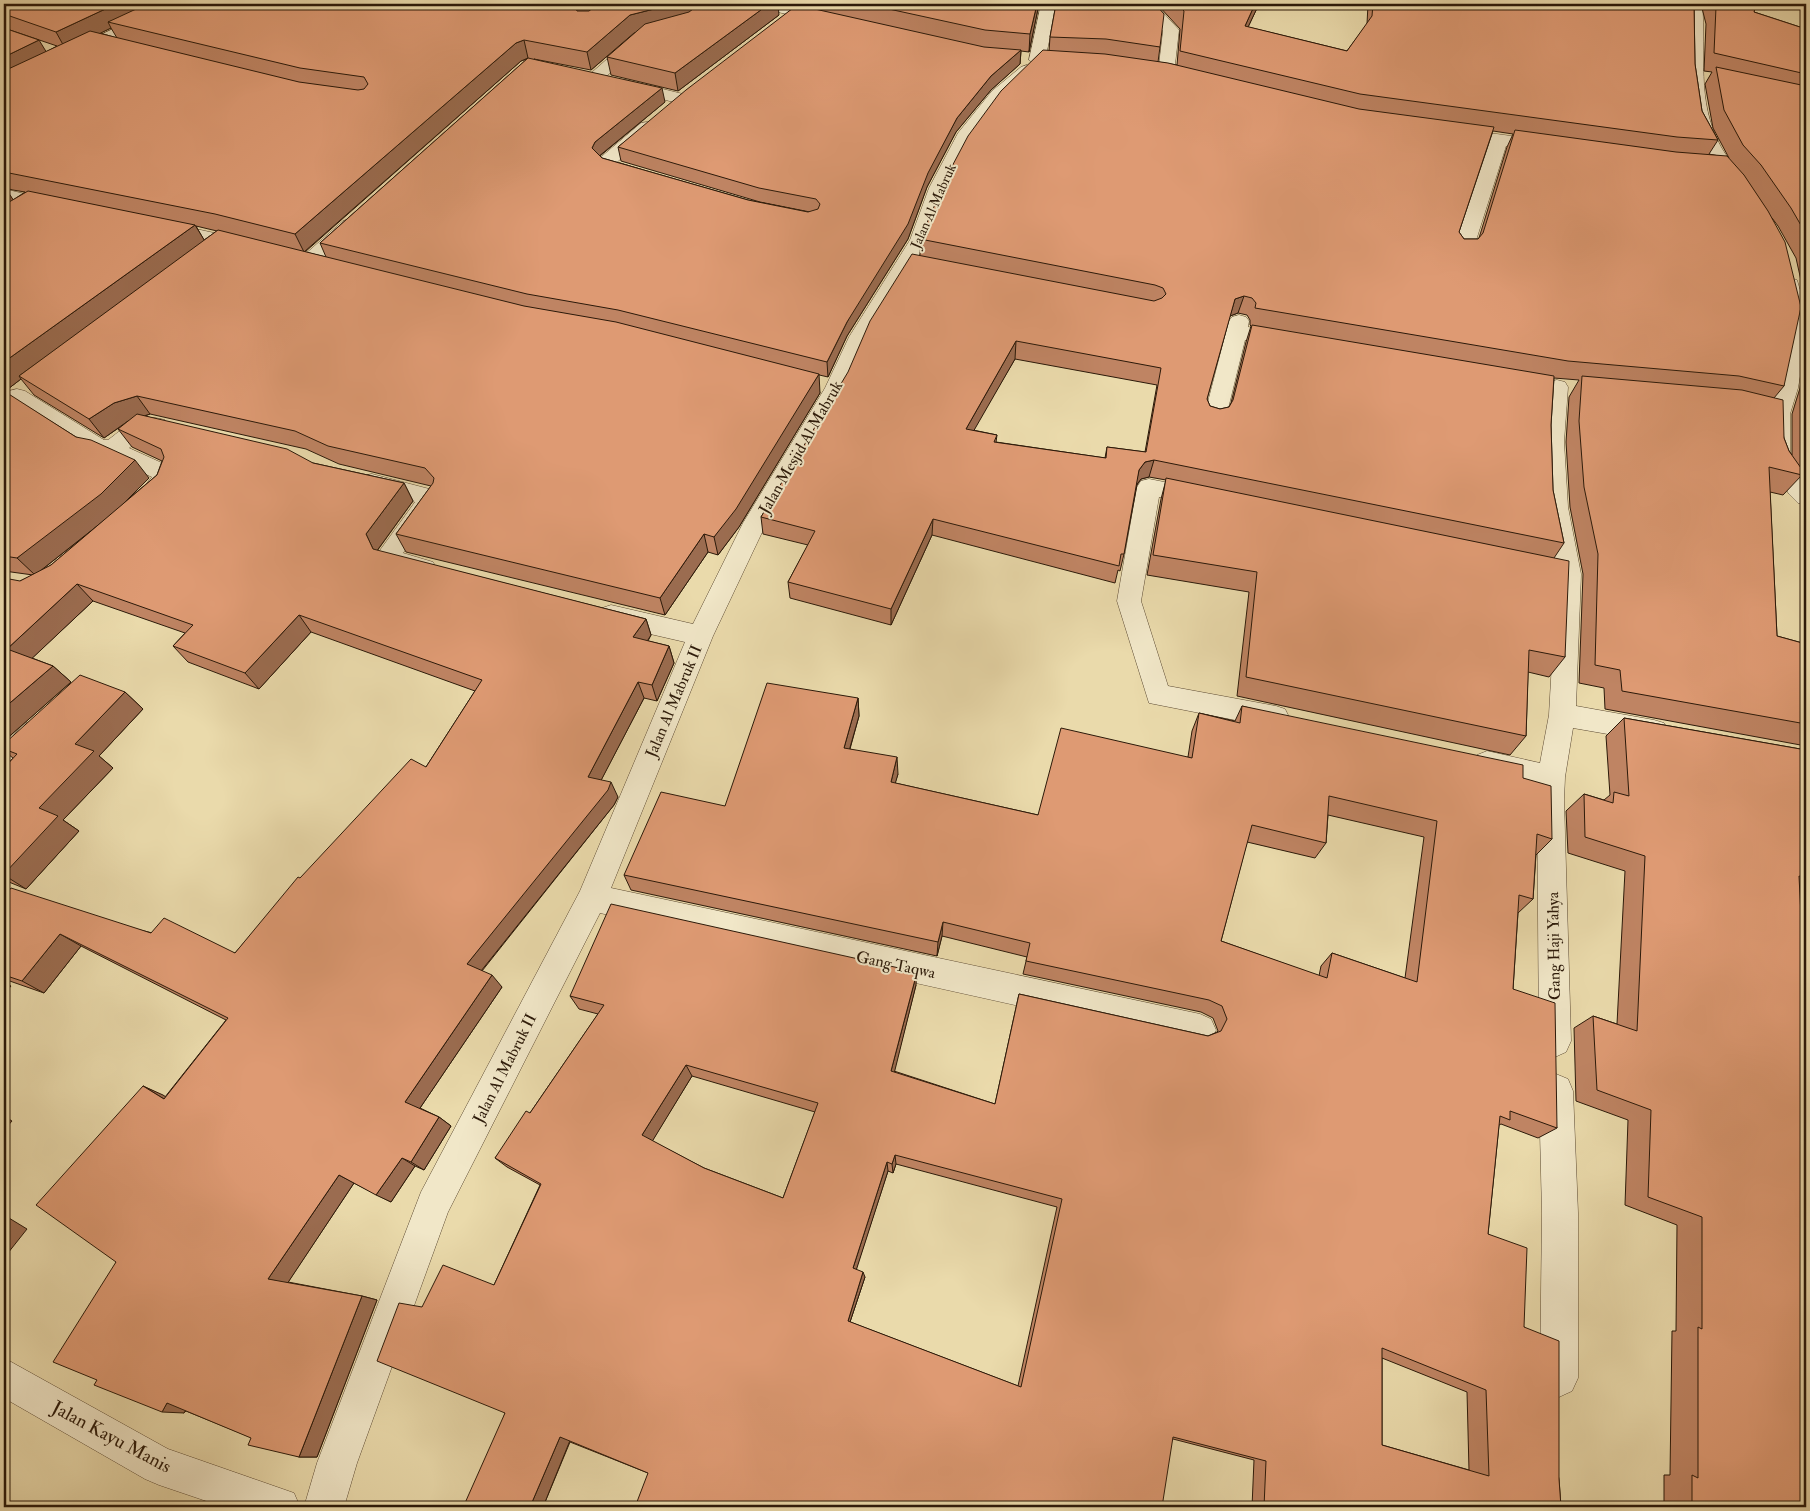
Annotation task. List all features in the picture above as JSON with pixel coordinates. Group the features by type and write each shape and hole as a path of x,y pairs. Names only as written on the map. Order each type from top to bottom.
{"street":[{"path":"62,57 99,42 176,4"},
{"path":"760,4 841,21"},
{"path":"1037,60 1049,4"},
{"path":"1694,4 1696,24 1694,75 1702,129 1713,166 1751,204"},
{"path":"1148,71 1174,75 1169,62 1171,30 1151,8"},
{"path":"781,23 795,12"},
{"path":"595,78 641,37 653,33"},
{"path":"99,42 118,46"},
{"path":"1019,58 1056,61"},
{"name":"Jalan Al Mabruk","path":"917,264 919,240 938,188 967,133 998,95 1037,60"},
{"path":"577,74 681,99"},
{"path":"1694,75 1713,79"},
{"path":"657,180 612,167 606,162 695,88"},
{"path":"1441,132 1568,149"},
{"path":"1463,250 1499,140"},
{"path":"4,194 73,210"},
{"path":"12,216 35,202"},
{"path":"309,261 359,216"},
{"path":"149,225 226,240 262,250"},
{"path":"202,258 226,240"},
{"name":"Jalan Mesjid Al Mabruk","path":"700,636 755,524 827,386 859,337 917,264"},
{"path":"1786,267 1799,324 1787,388 1770,412 1779,460 1797,488 1806,497"},
{"path":"1214,417 1238,326 1305,343"},
{"name":"Gang Haji Yahya","path":"1557,387 1553,442 1559,572 1562,715 1551,777 1557,1158 1560,1213 1558,1409"},
{"path":"18,396 100,448 110,448 164,474 161,486 132,511"},
{"path":"110,448 146,424 179,430"},
{"path":"351,477 429,496 428,501 390,553 393,559 400,562 447,574"},
{"path":"1217,501 1148,487 1128,601 1158,695 1194,700 1304,723"},
{"path":"588,609 700,636"},
{"name":"Jalan Al Mabruk II","path":"324,1507 337,1463 434,1204 592,898 700,636"},
{"path":"4,760 54,715"},
{"path":"1562,715 1679,735"},
{"path":"1466,758 1551,777"},
{"name":"Gang Taqwa","path":"592,898 1200,1030"},
{"name":"Jalan Kayu Manis","path":"4,1377 159,1465 280,1507"}],"building":[{"path":"4,4 116,4 56,32 4,14"},
{"path":"147,4 575,4 577,11 589,11 598,4 674,4 630,15 587,52 524,40 516,43 295,234 215,214 4,172 4,71 90,31 299,82 358,90 364,89 368,84 364,77 300,68 108,22"},
{"path":"700,4 769,4 675,73 607,57 645,24 689,12"},
{"path":"866,4 1037,4 1030,34 985,30"},
{"path":"1056,4 1155,4 1164,14 1160,47 1106,39 1050,37"},
{"path":"1177,4 1255,4 1245,26 1347,51 1372,16 1373,4 1694,4 1695,64 1702,111 1718,140 1677,137 1360,94 1180,51 1184,11"},
{"path":"1715,4 1756,4 1754,12 1806,29 1806,74 1714,53"},
{"path":"797,5 984,47 1021,50 991,76 957,118 928,173 908,224 847,322 827,362 618,310 527,294 320,243 528,58 662,88 595,142 592,148 602,158 748,200 808,212 818,209 820,204 816,199 759,188 618,147 686,90"},
{"path":"4,28 39,40 4,57"},
{"path":"1043,50 1105,54 1168,63 1359,109 1494,127 1459,232 1464,239 1478,239 1483,233 1515,130 1676,152 1727,156 1744,175 1768,211 1785,242 1801,307 1784,386 1739,376 1568,361 1255,308 1256,303 1252,298 1244,296 1235,299 1207,399 1210,406 1220,409 1229,407 1233,400 1252,325 1554,376 1551,425 1553,490 1564,543 1154,460 1145,462 1139,470 1124,554 1121,554 1119,566 933,519 891,609 788,582 815,531 761,517 848,372 870,321 912,254 1154,301 1166,294 1163,288 1155,285 920,239 949,172 968,136 1001,91","holes":["1016,341 1161,368 1146,452 1107,447 1106,458 994,442 997,435 966,429"]},
{"path":"1716,67 1806,86 1806,234 1791,208 1761,165 1743,145 1724,110"},
{"path":"28,191 195,225 4,362 4,205"},
{"path":"218,230 524,306 616,322 819,374 736,509 714,537 704,534 660,598 396,534 433,483 434,478 425,468 328,446 295,431 137,396 114,403 89,419 19,376"},
{"path":"1582,376 1742,390 1783,400 1784,438 1789,451 1801,468 1802,475 1769,467 1777,636 1806,644 1806,724 1622,691 1620,670 1595,665 1598,554 1584,487 1579,421"},
{"path":"4,391 76,437 91,440 135,460 101,494 17,558 4,556"},
{"path":"137,414 287,449 313,463 404,483 366,534 373,549 646,619 633,637 669,646 652,685 638,682 588,777 611,782 608,790 467,964 492,975 405,1102 439,1117 411,1162 402,1158 376,1195 339,1175 268,1279 362,1296 299,1457 248,1445 251,1438 167,1403 162,1412 94,1385 97,1380 53,1362 116,1262 36,1205 143,1086 164,1099 228,1018 60,934 22,981 4,975 4,897 11,888 151,933 164,918 235,953 298,877 300,878 411,759 426,767 482,680 299,615 245,673 173,646 193,625 77,584 7,649 53,666 4,708 4,578 20,581 51,565 157,475 164,457 161,449 118,429"},
{"path":"1166,478 1569,561 1565,657 1529,650 1526,736 1246,677 1257,572 1153,555"},
{"path":"80,675 125,692 75,744 94,751 39,808 58,816 4,874 4,768 17,754 4,749 4,744"},
{"path":"767,683 858,698 844,748 897,757 891,782 1038,815 1061,728 1192,758 1199,713 1240,723 1242,706 1523,765 1523,778 1551,786 1552,839 1537,834 1533,899 1519,895 1513,989 1555,1003 1557,1128 1510,1111 1510,1120 1500,1116 1488,1234 1527,1248 1524,1327 1559,1341 1559,1479 1561,1507 1264,1507 1266,1461 1173,1437 1162,1507 635,1507 648,1473 560,1437 530,1507 475,1507 465,1503 505,1413 377,1361 399,1303 422,1307 443,1265 494,1285 541,1184 495,1158 526,1111 530,1113 604,1005 570,996 611,904 917,972 891,1071 995,1104 1019,994 1208,1036 1221,1031 1227,1019 1222,1006 1209,1000 1026,961 1030,943 943,922 938,942 624,875 661,792 725,806","holes":["1329,796 1437,821 1417,982 1332,953 1327,978 1221,941 1252,825 1326,843","686,1065 818,1103 783,1198 704,1168 642,1135","895,1155 1062,1199 1021,1387 848,1321 863,1272 853,1268 887,1162 892,1164","1382,1348 1486,1390 1489,1476 1382,1445"]},
{"path":"1624,718 1806,750 1806,878 1799,876 1804,975 1806,976 1806,1507 1692,1507 1692,1475 1698,1478 1698,1327 1702,1329 1702,1217 1648,1197 1651,1110 1597,1090 1593,1016 1637,1031 1645,856 1585,837 1584,794 1613,803 1614,792 1629,796"}]}
